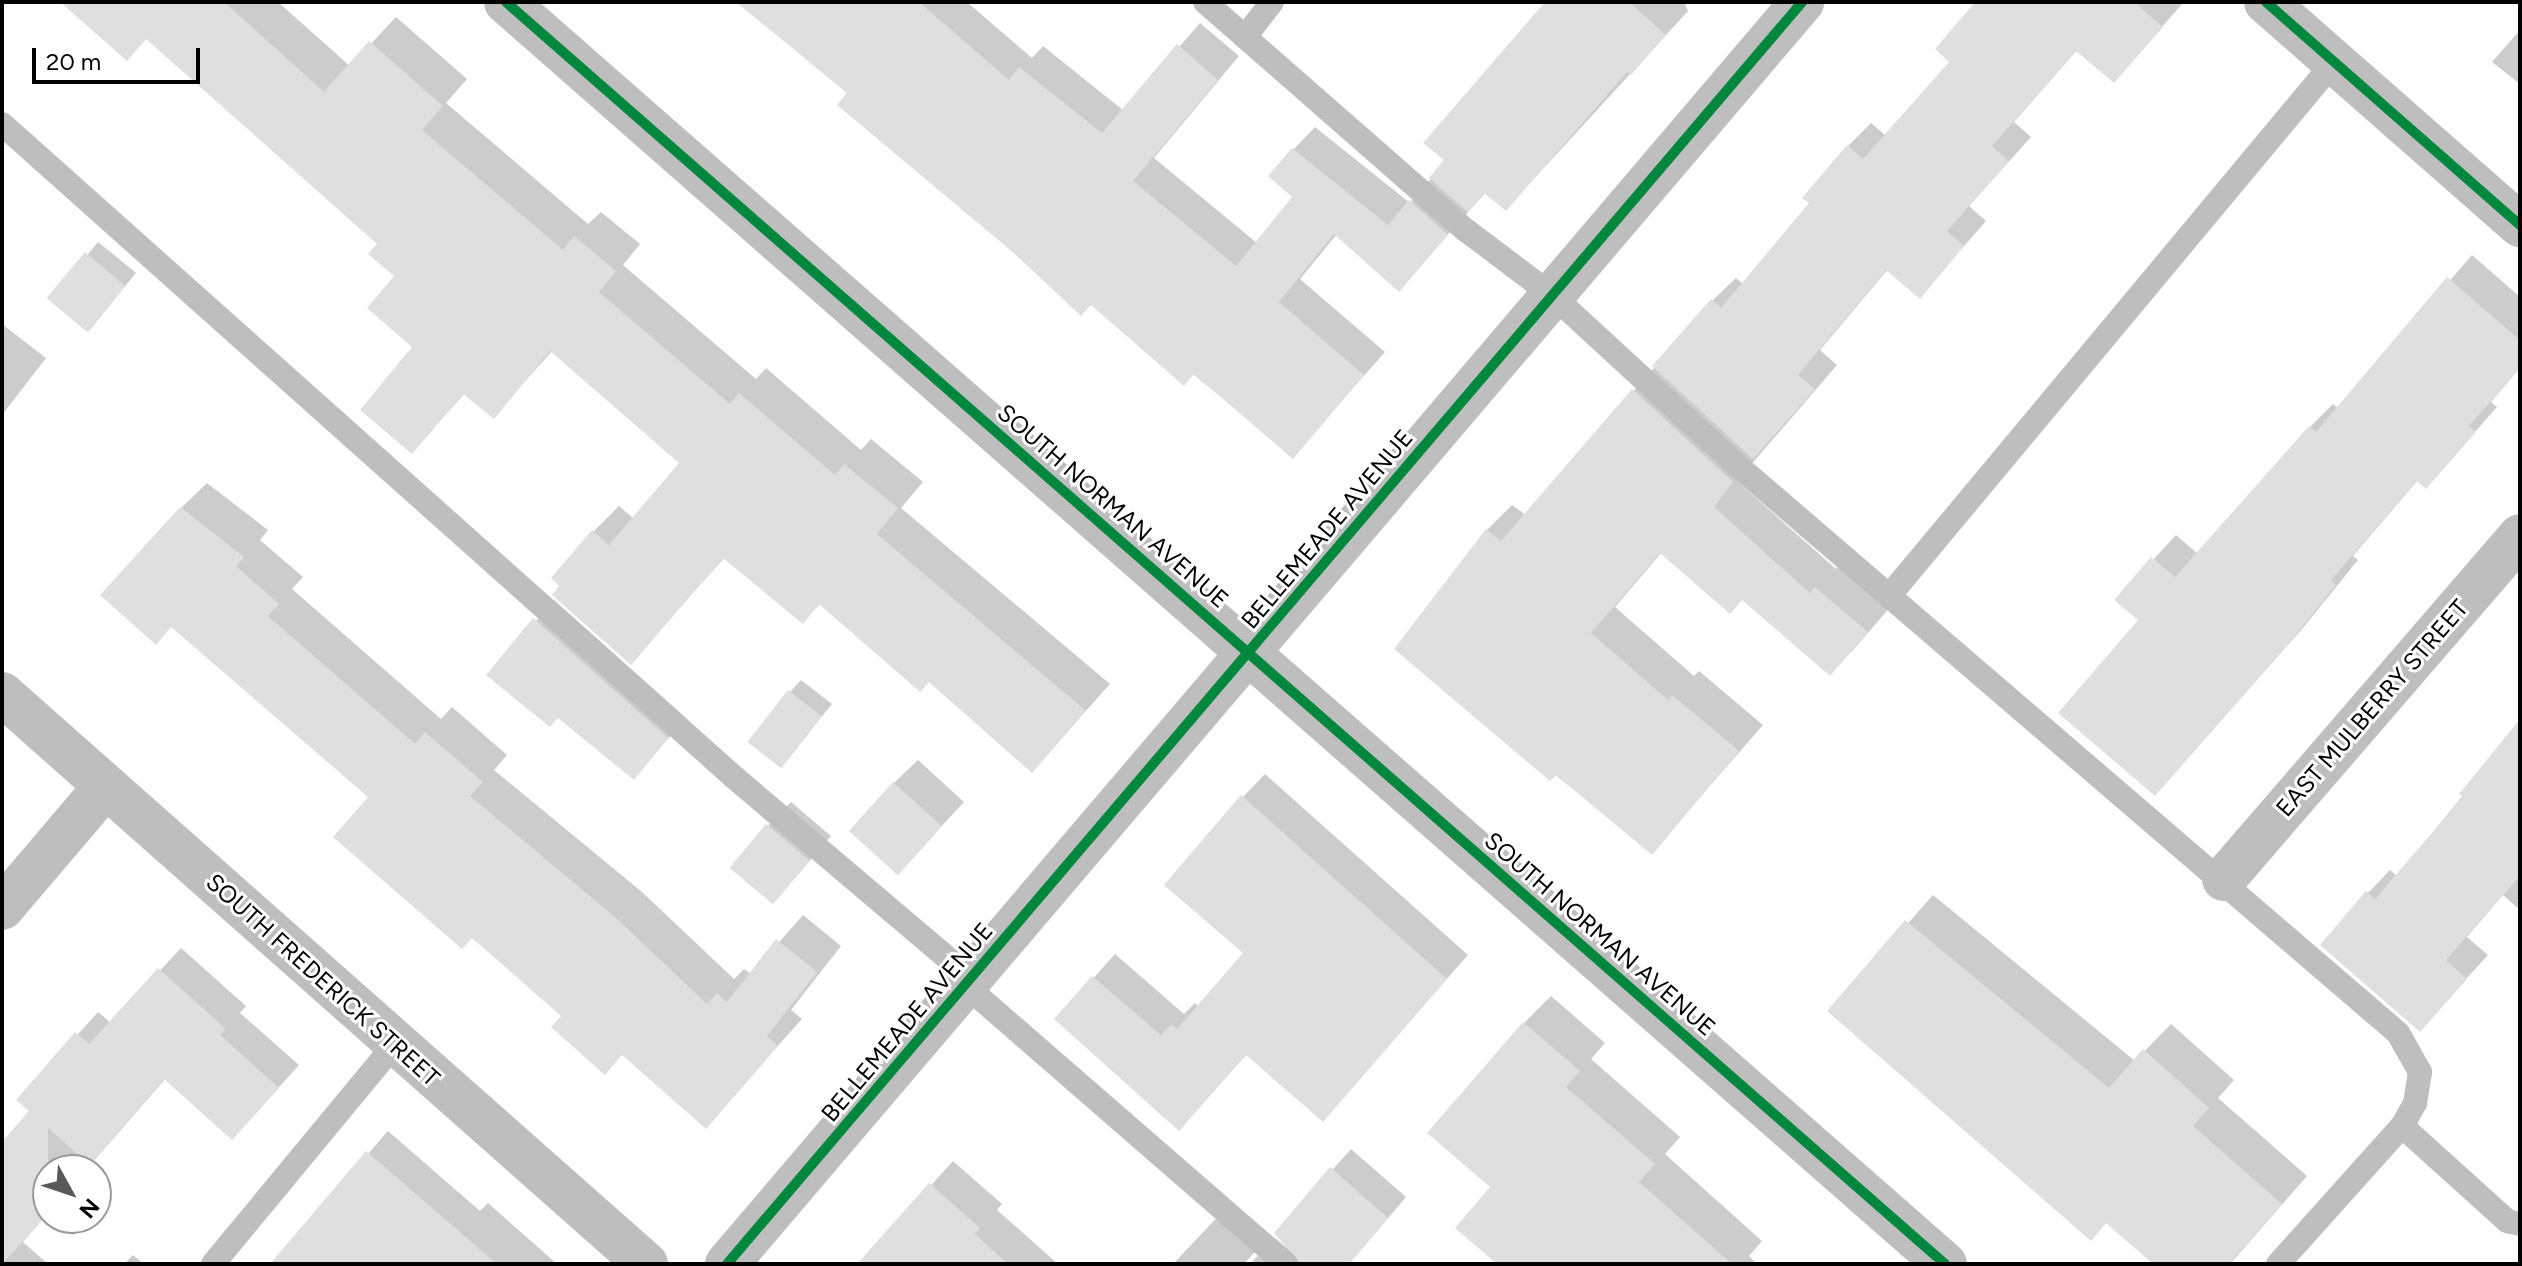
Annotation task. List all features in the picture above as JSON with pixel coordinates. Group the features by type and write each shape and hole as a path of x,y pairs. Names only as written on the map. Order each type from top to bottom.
{"street":[{"name":"SOUTH NORMAN AVENUE","path":"506,2 1945,1264"},
{"name":"BELLEMEADE AVENUE","path":"727,1264 1802,2"},
{"path":"2266,2 2520,225"},
{"name":"EAST MULBERRY STREET","path":"2224,879 2520,536"},
{"name":"SOUTH FREDERICK STREET","path":"2,694 646,1264"},
{"path":"2,908 105,787"}],"lane":[{"path":"1205,2 1467,231 1552,295 1889,596 2224,879 2398,1033 2415,1055 2420,1072 2415,1103 2402,1126 2278,1264"},
{"path":"1245,37 1272,2"},
{"path":"1889,596 2334,62"},
{"path":"2,124 735,778 957,966 965,985 1286,1264"},
{"path":"213,1264 395,1044"},
{"path":"2402,1126 2507,1221 2520,1224"}],"building":[{"path":"60,2 224,2 324,92 369,41 443,106 422,130 563,250 574,236 616,271 599,292 730,404 739,393 835,475 844,464 898,508 877,534 1086,711 1032,773 929,682 920,692 819,604 803,624 723,558 631,665 552,595 559,586 551,578 592,530 609,545 679,463 550,351 494,419 463,394 412,454 360,410 412,347 367,308 394,276 368,254 377,244 146,39 127,61"},
{"path":"736,2 919,2 1009,80 1019,67 1102,133 1177,44 1218,80 1133,181 1236,266 1292,197 1268,176 1292,148 1388,225 1409,200 1448,235 1399,292 1334,234 1279,302 1364,375 1293,459 1194,374 1184,386 1091,305 1081,316 1015,254 837,105 847,93"},
{"path":"1545,2 1629,2 1666,35 1631,75 1627,72 1506,211 1484,193 1468,212 1429,178 1444,160 1423,143"},
{"path":"1975,2 2134,2 2163,27 2114,83 2076,51 1992,146 2009,161 1947,231 1964,246 1920,299 1886,270 1798,375 1815,389 1753,459 1652,366 1711,299 1721,308 1809,203 1802,198 1847,145 1863,159 1949,62 1935,49"},
{"path":"85,252 126,286 87,332 46,298"},
{"path":"2447,277 2520,340 2520,368 2469,426 2476,432 2426,489 2417,481 2331,580 2336,585 2279,655 2155,796 2058,713 2138,620 2114,600 2151,557 2175,577 2309,426 2316,432"},
{"path":"1632,389 1733,482 1714,507 1810,593 1815,587 1868,632 1830,676 1742,600 1730,614 1660,553 1591,633 1668,700 1672,695 1739,751 1652,855 1556,775 1550,781 1394,649 1486,529 1501,541"},
{"path":"180,507 244,557 236,566 279,604 268,616 415,744 425,732 483,782 470,796 616,918 707,1004 717,993 727,1002 776,939 817,972 767,1036 778,1046 706,1129 622,1055 605,1075 551,1027 561,1016 472,938 462,949 333,837 368,797 171,627 156,645 100,595"},
{"path":"533,618 668,738 634,780 558,718 550,727 486,675"},
{"path":"788,690 822,716 781,768 747,742"},
{"path":"2520,719 2520,876 2446,960 2467,979 2420,1032 2320,945 2366,891 2375,899 2463,797 2459,794"},
{"path":"893,782 942,826 898,875 849,831"},
{"path":"1241,795 1447,979 1323,1122 1246,1055 1179,1131 1054,1019 1092,976 1161,1035 1171,1024 1177,1029 1243,953 1164,885"},
{"path":"766,824 810,861 773,904 729,868"},
{"path":"1905,920 2109,1088 2143,1049 2209,1108 2193,1126 2282,1204 2229,1264 2153,1264 2106,1223 2091,1241 1827,1011"},
{"path":"158,968 226,1029 220,1035 279,1088 232,1140 164,1079 99,1154 78,1154 48,1128 48,1154 32,1154 32,1231 2,1264 2,1142 29,1111 16,1100 75,1032 89,1044"},
{"path":"1523,1022 1580,1071 1566,1087 1655,1164 1639,1182 1732,1264 1497,1264 1455,1228 1490,1187 1427,1133"},
{"path":"366,1151 497,1264 270,1264"},
{"path":"1330,1167 1388,1218 1349,1264 1301,1264 1274,1233"},
{"path":"929,1183 980,1228 975,1234 1008,1264 857,1264"}],"cycle path":[{"path":"506,2 1945,1264"},
{"path":"727,1264 1802,2"},
{"path":"2266,2 2520,225"}]}
